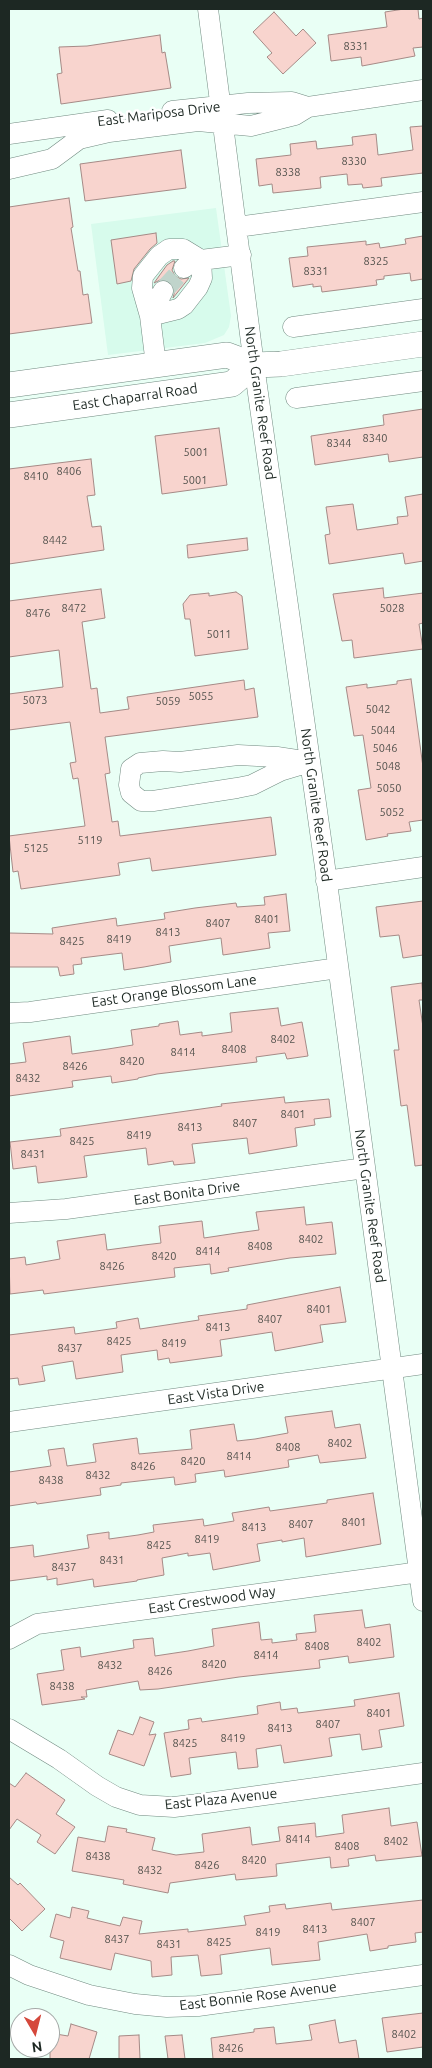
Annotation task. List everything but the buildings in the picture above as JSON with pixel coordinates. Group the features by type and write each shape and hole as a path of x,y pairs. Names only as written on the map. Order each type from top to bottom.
{"main road":[{"name":"East Chaparral Road","path":"9,385 227,355 254,365 281,364 423,344"},
{"name":"East Chaparral Road","path":"9,415 232,384 254,365"}],"street":[{"name":"North Granite Reef Road","path":"208,9 254,365 310,762 423,1600"},
{"name":"East Mariposa Drive","path":"9,134 222,114 292,102 308,107 423,90"},
{"name":"East Mariposa Drive","path":"9,169 52,159 79,139 109,132 198,121 222,114"},
{"path":"237,227 423,202"},
{"path":"150,316 178,309 184,305 198,287 202,278 183,249 169,249 159,256 143,276 142,288 150,316 156,365"},
{"path":"192,264 241,255"},
{"path":"150,316 163,291"},
{"path":"293,327 423,308"},
{"path":"296,398 423,381"},
{"path":"238,755 277,757 310,762 280,771 252,785 153,801 141,801 135,798 131,793 129,785 132,769 140,763 180,762 238,755"},
{"path":"326,881 423,867"},
{"name":"East Orange Blossom Lane","path":"9,1013 30,1012 338,968"},
{"name":"East Bonita Drive","path":"9,1213 66,1209 365,1168"},
{"name":"East Vista Drive","path":"9,1422 423,1364"},
{"name":"East Crestwood Way","path":"9,1639 37,1624 420,1572"},
{"name":"East Plaza Avenue","path":"9,1730 51,1754 116,1797 140,1805 174,1807 423,1773"},
{"name":"East Bonnie Rose Avenue","path":"9,1965 29,1975 89,1995 135,2004 167,2007 198,2006 423,1975"}],"shaded area":[{"path":"216,208 231,316 229,327 224,335 205,343 108,355 91,224"}],"tunnel":[{"path":"163,291 184,268"}]}
